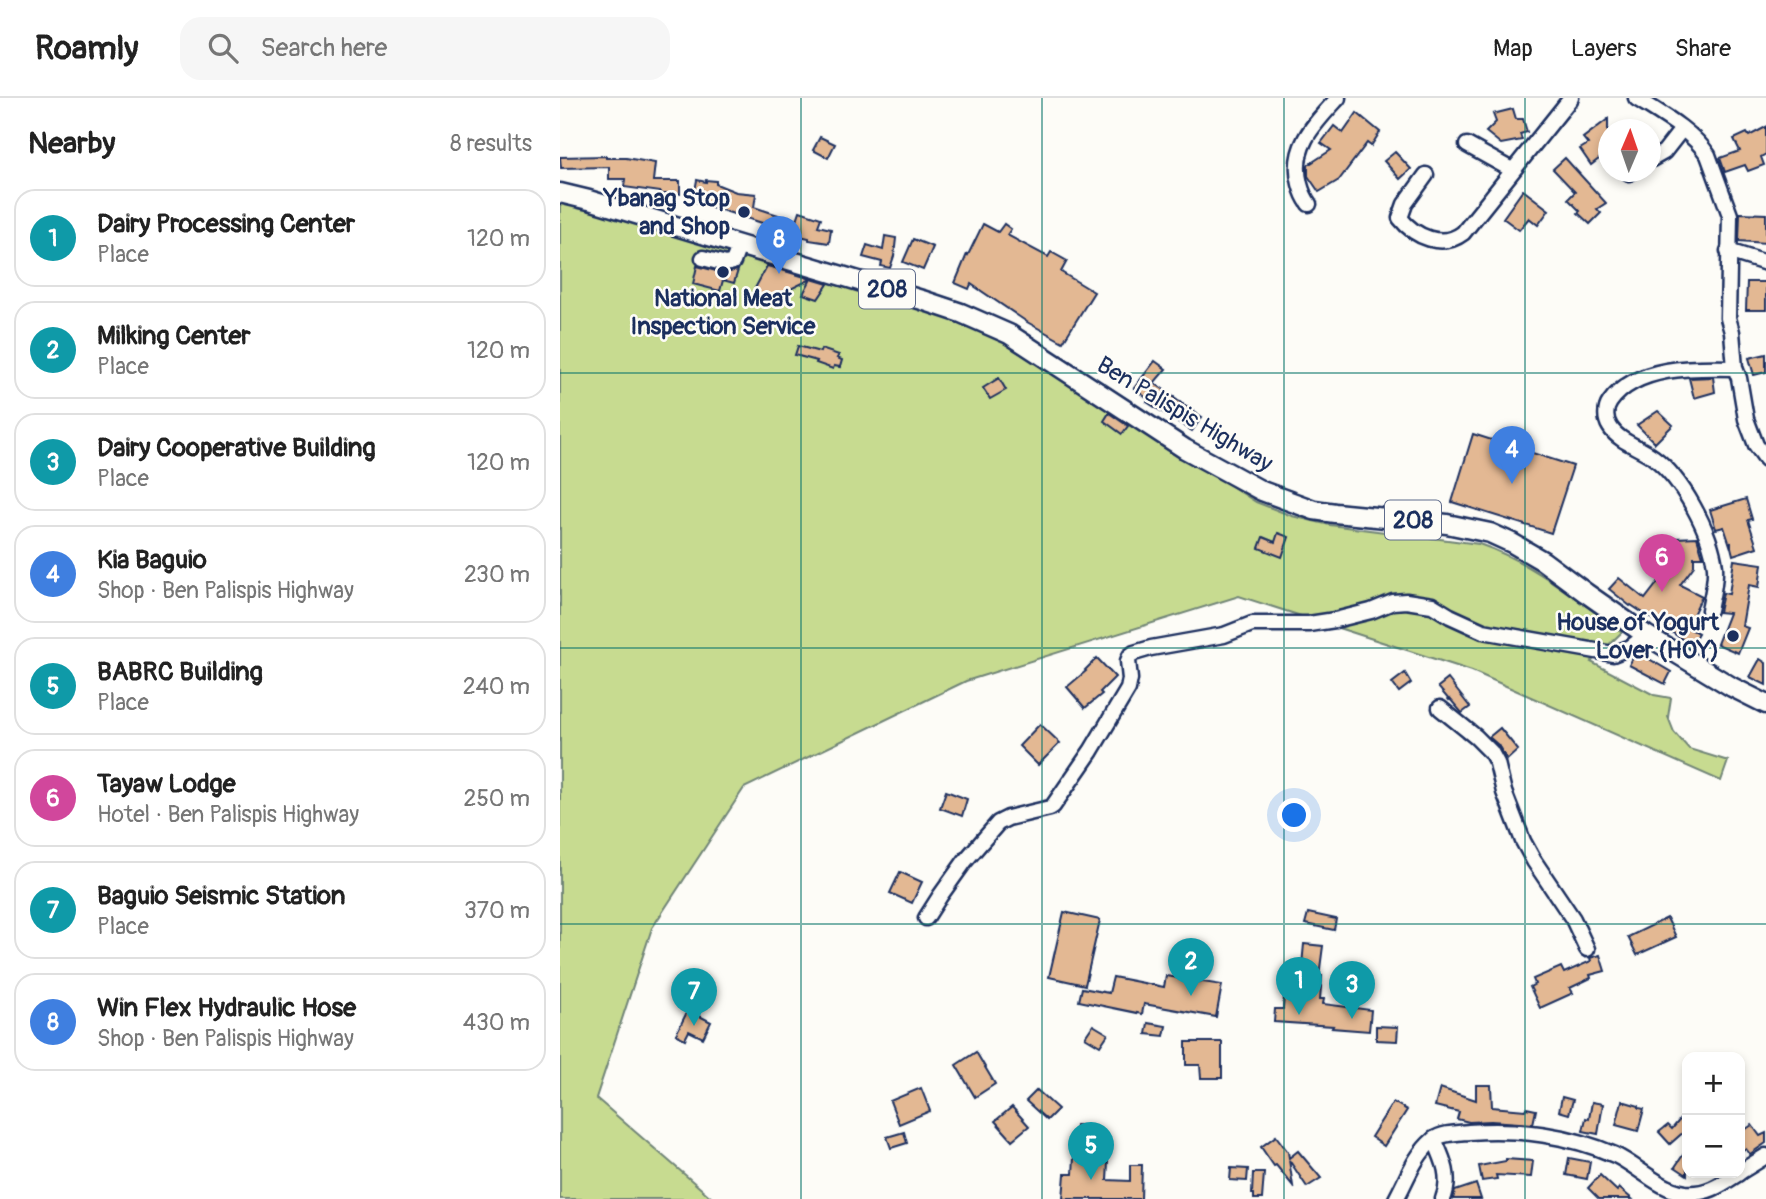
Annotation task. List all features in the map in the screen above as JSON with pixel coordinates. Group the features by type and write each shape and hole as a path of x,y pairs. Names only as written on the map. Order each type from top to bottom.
{"main road":[{"name":"Ben Palispis Highway","path":"560,193 961,313 1009,334 1185,449 1262,491 1289,502 1314,510 1447,524 1490,533 1543,561 1646,635 1732,687 1766,704"}],"street":[{"path":"1309,204 1303,196 1298,176 1296,164 1299,153 1304,139 1338,98"},
{"path":"1426,175 1405,204 1400,218 1410,230 1427,238 1455,239 1463,233 1571,98"},
{"path":"1636,98 1682,129 1703,147 1730,215 1727,298 1735,368 1746,419 1764,457"},
{"path":"1661,154 1682,129"},
{"path":"1467,145 1512,170"},
{"path":"703,258 726,264 733,262 739,246"},
{"path":"1728,251 1766,263"},
{"path":"1709,610 1715,568 1707,535 1693,506 1671,473 1657,459 1630,444 1610,428 1606,414 1608,406 1618,393 1647,376 1709,367 1735,368"},
{"path":"926,918 952,878 998,823 1053,806 1091,751 1128,689 1128,661 1134,653 1224,635 1252,624 1309,624 1406,601 1432,606 1483,631 1613,654 1632,647 1646,635"},
{"path":"1440,708 1491,752 1523,841 1573,919 1587,949"},
{"path":"1396,1199 1417,1160 1434,1139 1479,1131 1549,1135 1608,1153 1628,1162 1663,1185 1682,1192 1695,1193 1713,1189 1730,1178"},
{"path":"1434,1139 1446,1167 1443,1199"},
{"path":"1745,1168 1766,1156"}],"green space":[{"path":"560,199 893,296 1002,340 1063,376 1256,502 1292,516 1330,525 1479,544 1517,561 1553,582 1622,632 1591,662 1654,695 1671,698 1668,717 1674,732 1689,749 1728,761 1721,781 1472,671 1239,596 966,681 744,788 652,928 596,1098 713,1199 560,1199"}],"building":[{"path":"1513,109 1516,119 1523,119 1527,132 1520,134 1522,140 1501,144 1486,132 1496,122 1493,114"},
{"path":"1357,113 1380,132 1371,146 1367,143 1339,180 1319,192 1308,176 1308,165 1331,150 1321,143 1334,126 1343,133"},
{"path":"1598,127 1598,160 1591,165 1580,149 1588,144 1583,138"},
{"path":"1766,127 1766,154 1761,157 1764,165 1748,171 1745,165 1725,172 1720,158 1740,151 1734,139 1747,133 1749,136"},
{"path":"820,137 835,144 828,158 813,150"},
{"path":"1395,152 1411,169 1400,179 1384,161"},
{"path":"606,156 655,163 653,181 680,181 680,194 661,194 624,187 625,179 609,179 609,167 561,168 560,157"},
{"path":"1565,158 1606,203 1597,209 1601,213 1590,224 1568,199 1575,192 1553,169"},
{"path":"697,180 716,181 716,184 736,192 756,194 754,207 778,215 777,218 797,220 800,211 821,218 818,226 831,229 829,243 777,231 778,228 693,201"},
{"path":"1523,190 1549,210 1538,225 1529,218 1519,230 1503,218"},
{"path":"1740,213 1766,214 1766,243 1739,241"},
{"path":"983,224 998,232 1004,224 1011,229 1007,235 1048,257 1051,252 1067,261 1061,272 1094,292 1063,342 1027,322 971,284 969,289 955,283"},
{"path":"885,236 896,238 890,268 881,266 882,262 863,257 867,245 883,250"},
{"path":"913,239 933,247 923,270 903,262"},
{"path":"697,266 724,273 738,270 734,283 723,280 720,291 693,284"},
{"path":"767,266 828,284 818,299 803,294 811,279 770,299 753,292"},
{"path":"1747,282 1766,282 1766,310 1746,310"},
{"path":"798,346 839,355 837,358 842,360 840,367 834,366 833,369 795,355"},
{"path":"1766,354 1766,372 1754,375 1749,358"},
{"path":"1155,361 1166,369 1154,383 1202,417 1192,431 1147,402 1149,400 1134,388"},
{"path":"1713,377 1715,392 1694,398 1689,378"},
{"path":"999,378 1006,390 990,399 983,388"},
{"path":"1658,411 1673,425 1655,443 1637,425"},
{"path":"1109,413 1128,426 1122,434 1104,421"},
{"path":"1473,434 1573,466 1551,533 1452,502"},
{"path":"1746,499 1752,519 1748,520 1757,547 1733,555 1724,527 1716,529 1710,510"},
{"path":"1278,533 1289,537 1282,557 1259,548 1263,537 1275,542"},
{"path":"1697,537 1703,557 1694,557 1694,566 1680,585 1702,596 1687,627 1698,633 1691,645 1630,606 1609,589 1619,578 1645,599 1676,559 1676,538"},
{"path":"1734,560 1762,564 1759,587 1749,585 1742,626 1748,628 1738,653 1717,644 1729,613 1719,612 1723,593 1729,594"},
{"path":"1639,653 1671,672 1665,684 1629,665"},
{"path":"1097,658 1115,677 1100,692 1102,694 1085,708 1067,687"},
{"path":"1760,659 1766,663 1766,685 1750,677"},
{"path":"1405,673 1411,683 1399,692 1392,683"},
{"path":"1448,679 1470,707 1462,713 1438,687"},
{"path":"1040,724 1060,743 1038,765 1019,746"},
{"path":"1500,728 1518,750 1507,760 1498,745 1489,737"},
{"path":"946,791 967,799 962,816 940,808"},
{"path":"900,872 922,882 912,903 890,893"},
{"path":"1064,912 1100,920 1085,985 1049,977"},
{"path":"1308,913 1336,919 1334,930 1305,924"},
{"path":"1667,918 1676,937 1637,955 1628,937"},
{"path":"1304,944 1323,946 1319,976 1322,976 1320,999 1324,999 1323,1004 1371,1010 1369,1031 1274,1022 1275,1009 1283,1009 1284,996 1299,997"},
{"path":"1600,955 1605,971 1590,975 1591,978 1570,988 1573,993 1540,1008 1530,987 1535,984 1533,979 1561,967 1564,973"},
{"path":"1166,976 1222,985 1216,1017 1144,1004 1142,1014 1079,1001 1082,988 1109,993 1113,977 1164,987"},
{"path":"688,1010 711,1022 703,1038 689,1031 685,1039 676,1034"},
{"path":"1148,1023 1166,1026 1164,1036 1146,1034"},
{"path":"1093,1025 1108,1034 1100,1046 1085,1037"},
{"path":"1376,1026 1398,1027 1397,1041 1376,1040"},
{"path":"1186,1042 1222,1042 1222,1078 1201,1078 1200,1065 1186,1065"},
{"path":"976,1052 995,1084 975,1097 956,1065"},
{"path":"1476,1085 1491,1085 1492,1107 1536,1110 1533,1124 1469,1122 1457,1119 1459,1112 1435,1106 1440,1088 1476,1100"},
{"path":"921,1088 930,1111 899,1124 890,1101"},
{"path":"1037,1090 1058,1109 1047,1120 1026,1101"},
{"path":"1562,1097 1573,1100 1569,1114 1559,1111"},
{"path":"1622,1101 1644,1109 1638,1131 1616,1125"},
{"path":"1393,1102 1407,1110 1384,1146 1371,1137"},
{"path":"1592,1102 1603,1104 1598,1134 1583,1131 1586,1118 1589,1119"},
{"path":"1012,1107 1029,1126 1012,1140 995,1121"},
{"path":"1682,1117 1682,1133 1670,1144 1659,1132 1668,1125 1672,1129"},
{"path":"1076,1125 1088,1126 1086,1161 1108,1162 1107,1180 1130,1181 1130,1165 1142,1165 1141,1199 1063,1199 1065,1174 1073,1174"},
{"path":"1752,1125 1760,1136 1766,1133 1766,1143 1750,1154 1745,1150 1745,1130"},
{"path":"904,1132 907,1143 891,1148 887,1137"},
{"path":"1276,1136 1288,1152 1289,1158 1298,1151 1321,1178 1307,1187 1289,1160 1293,1186 1261,1147"},
{"path":"1682,1156 1682,1172 1675,1167"},
{"path":"1569,1158 1590,1162 1587,1179 1566,1175"},
{"path":"1506,1159 1533,1161 1531,1177 1496,1175 1497,1179 1482,1181 1479,1166"},
{"path":"1231,1168 1248,1169 1247,1181 1230,1180"},
{"path":"1253,1173 1264,1173 1262,1199 1254,1199 1252,1194"},
{"path":"1600,1175 1617,1191 1619,1188 1632,1199 1599,1199 1588,1188"},
{"path":"1476,1184 1481,1199 1453,1199 1455,1191"}],"place":[{"name":"Ybanag Stop and Shop","path":"744,212"},
{"name":"National Meat Inspection Service","path":"723,272"},
{"name":"Win Flex Hydraulic Hose","path":"779,274"},
{"name":"Kia Baguio","path":"1512,484"},
{"name":"Tayaw Lodge","path":"1662,592"},
{"name":"House of Yogurt Lover (HOY)","path":"1733,636"},
{"name":"Milking Center","path":"1191,996"},
{"name":"Dairy Processing Center","path":"1299,1015"},
{"name":"Dairy Cooperative Building","path":"1352,1019"},
{"name":"Baguio Seismic Station","path":"694,1026"},
{"name":"BABRC Building","path":"1091,1180"}]}
